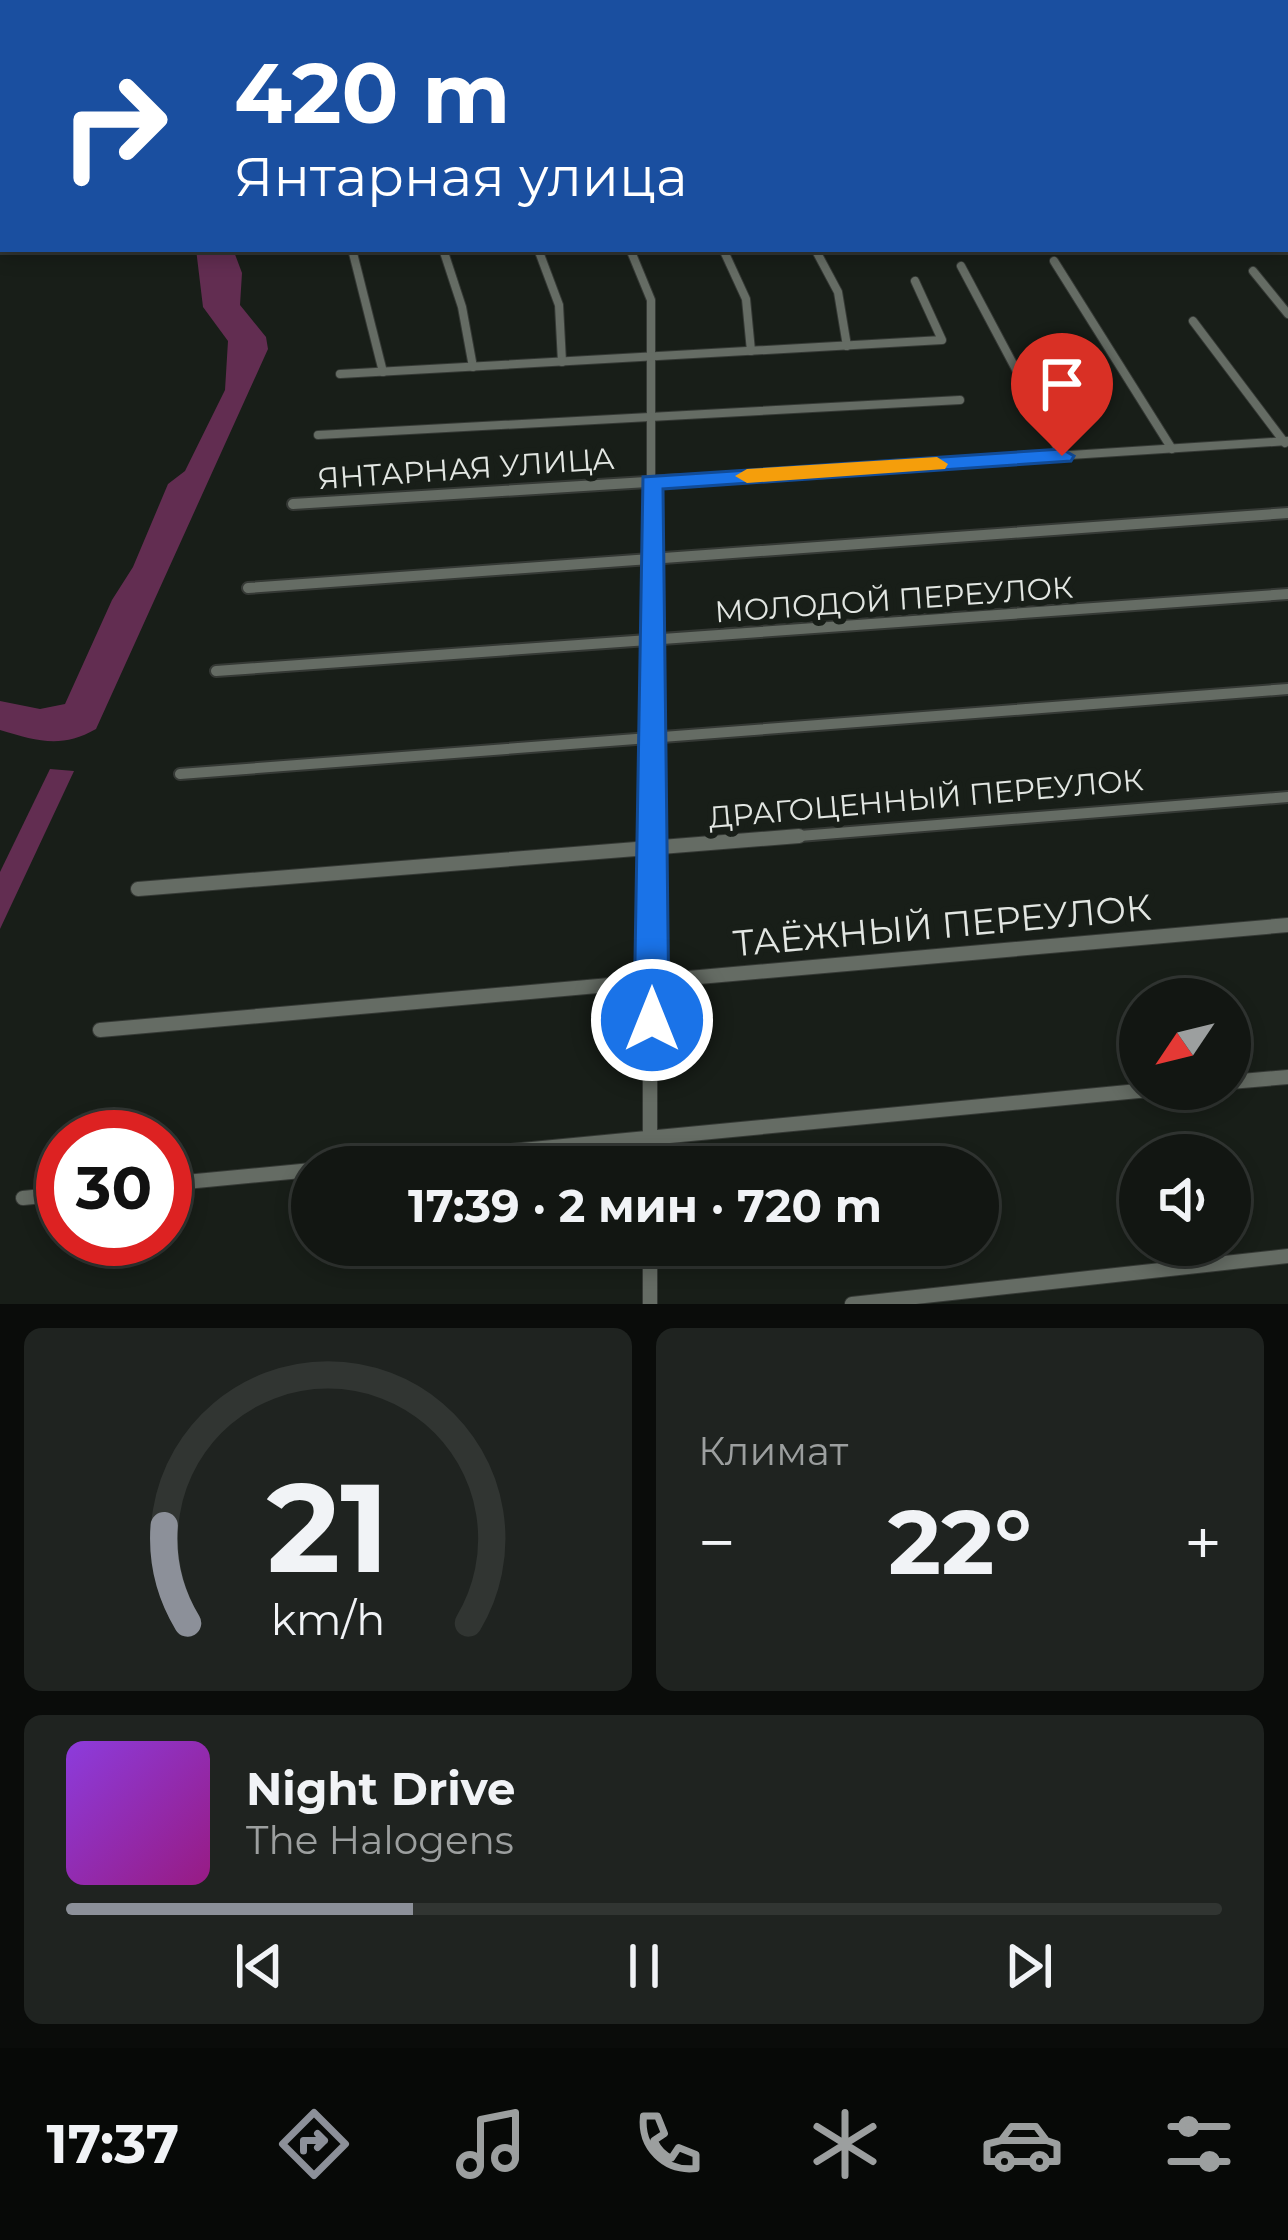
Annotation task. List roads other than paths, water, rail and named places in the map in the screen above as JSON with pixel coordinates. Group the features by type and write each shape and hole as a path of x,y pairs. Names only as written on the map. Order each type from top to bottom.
{"street":[{"path":"353,252 383,372"},
{"path":"444,252 462,307 473,367"},
{"path":"539,252 560,304 562,362"},
{"path":"631,252 651,300 650,1146"},
{"path":"723,252 746,299 751,351"},
{"path":"817,252 838,292 847,346"},
{"path":"1054,261 1172,448"},
{"path":"961,266 1062,456"},
{"path":"1253,272 1288,314"},
{"path":"340,374 942,340 915,281"},
{"path":"1193,321 1286,443"},
{"path":"318,435 960,400"},
{"name":"ЯНТАРНАЯ УЛИЦА","path":"293,504 1286,443"},
{"path":"248,587 1288,513"},
{"name":"МОЛОДОЙ ПЕРЕУЛОК","path":"216,671 1288,594"},
{"path":"180,774 1288,689"},
{"name":"ДРАГОЦЕННЫЙ ПЕРЕУЛОК","path":"138,889 1288,797"},
{"name":"ТАЁЖНЫЙ ПЕРЕУЛОК","path":"100,1030 1288,925"},
{"path":"1251,1080 1288,1077"},
{"path":"566,1146 1119,1093"},
{"path":"192,1181 291,1172"},
{"path":"22,1198 36,1197"},
{"path":"852,1304 1288,1256"},
{"path":"650,1266 650,1304"}]}
